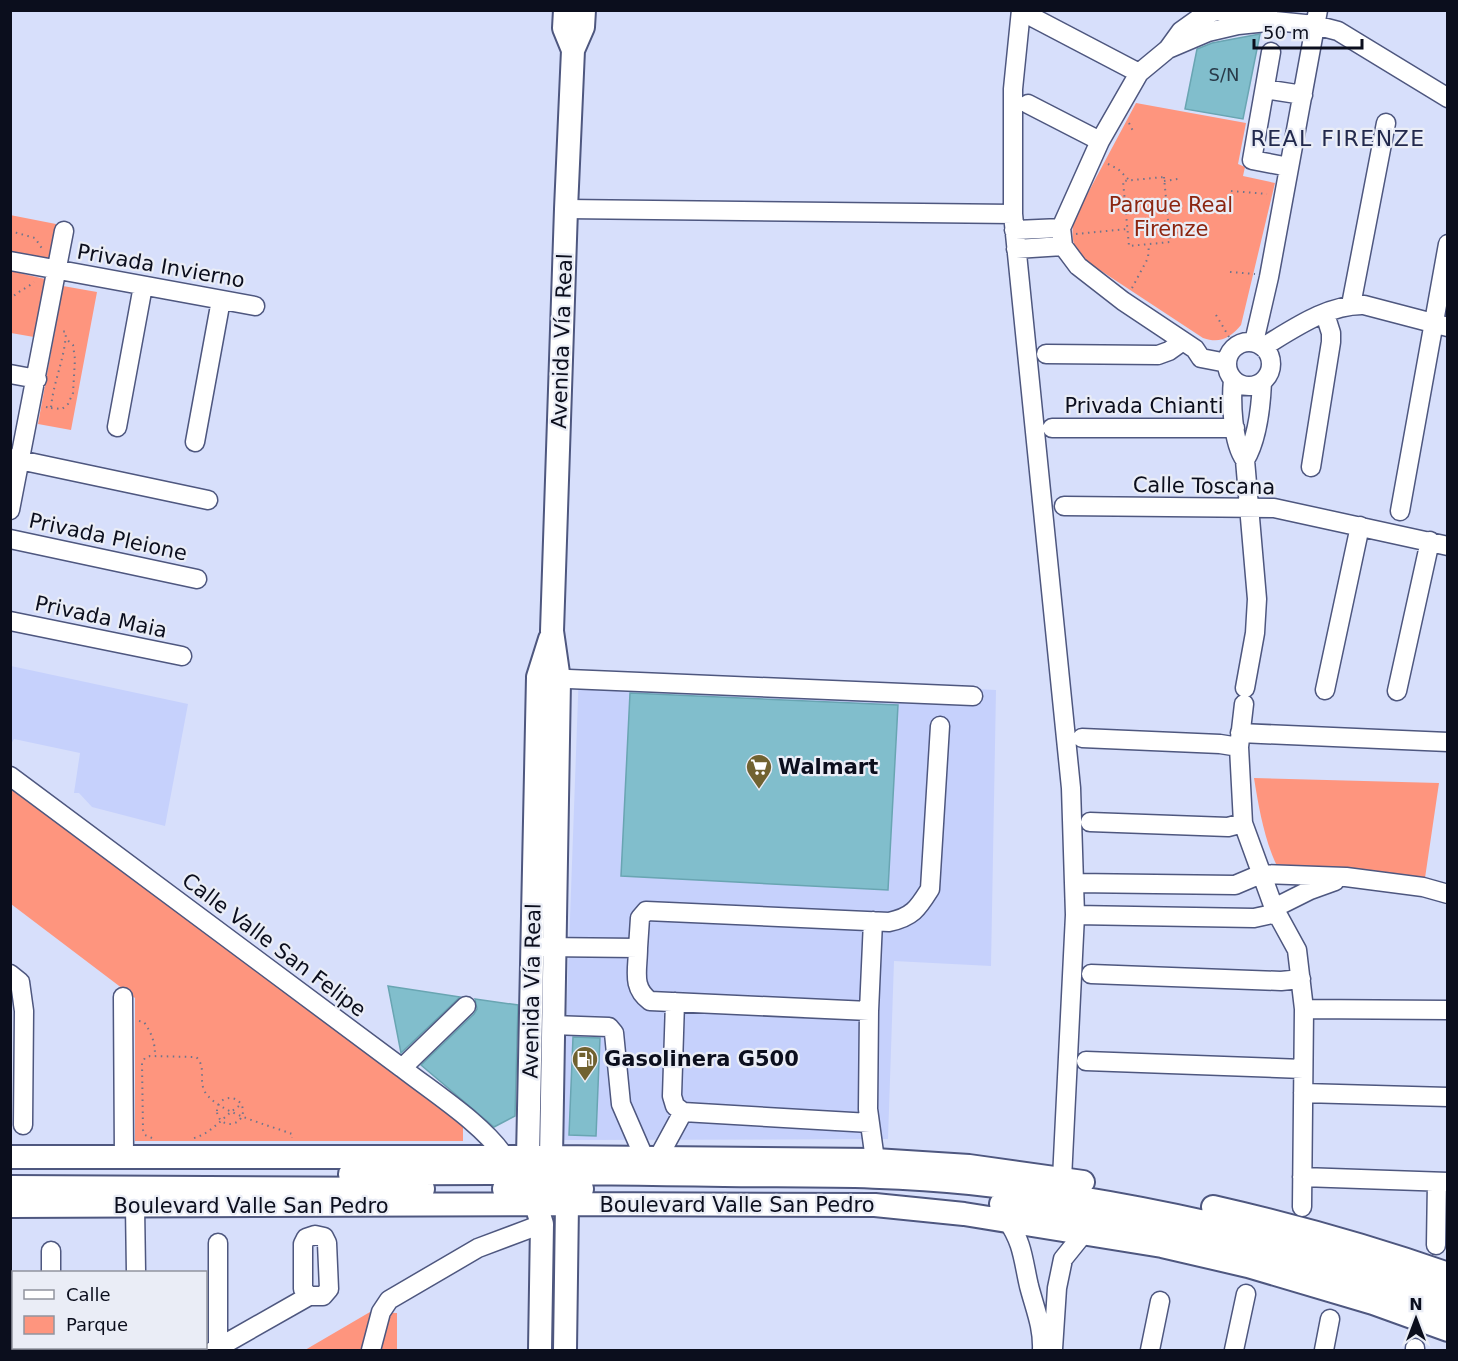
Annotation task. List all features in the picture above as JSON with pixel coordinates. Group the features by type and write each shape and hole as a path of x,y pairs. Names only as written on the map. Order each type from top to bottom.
{"main road":[{"path":"565,10 564,28 573,50"},
{"path":"573,50 583,27 584,10"},
{"name":"Avenida Vía Real","path":"540,1350 533,1190 543,947 548,679 552,631 573,50"},
{"name":"Avenida Vía Real","path":"543,947 552,1025 565,1350"},
{"name":"Boulevard Valle San Pedro","path":"10,1157 124,1157 276,1177 533,1190 558,1180 875,1176 967,1183 1061,1194 1168,1213 1254,1233 1384,1270 1448,1292"},
{"name":"Boulevard Valle San Pedro","path":"10,1187 276,1177 505,1157 533,1190"},
{"name":"Boulevard Valle San Pedro","path":"10,1173 276,1177 533,1190 558,1180 651,1157 875,1160 969,1166 1171,1198 1257,1217 1390,1254 1448,1274"},
{"name":"Boulevard Valle San Pedro","path":"10,1206 135,1206 276,1177"},
{"name":"Boulevard Valle San Pedro","path":"558,1180 964,1214 1162,1246 1248,1266 1373,1303 1448,1330"},
{"name":"Boulevard Valle San Pedro","path":"558,1180 875,1192 966,1200 1059,1212 1164,1230 1251,1250 1378,1286 1448,1311"}],"street":[{"path":"1062,237 1097,149 1139,73 1210,17 1241,11 1275,21 1316,18 1448,98"},
{"path":"1062,1179 1075,884 1071,789 1014,222 1013,89 1027,14 1139,73"},
{"path":"1259,344 1316,18"},
{"path":"1271,52 1252,160 1289,167"},
{"path":"1264,89 1303,95"},
{"path":"1028,104 1097,149"},
{"path":"1351,305 1386,123"},
{"path":"566,208 1014,222 1062,237 1078,266 1124,301 1189,345 1201,358 1231,361"},
{"path":"10,510 15,459 37,379 54,269 64,231"},
{"path":"1016,249 1062,237"},
{"path":"1400,511 1441,326 1448,244"},
{"name":"Privada Invierno","path":"10,261 255,306"},
{"path":"117,427 143,285"},
{"path":"195,442 221,300"},
{"path":"1302,1207 1304,1009 1297,950 1275,910 1243,823 1240,740 1255,633 1257,600 1245,460 1239,451 1235,428 1231,361 1244,342 1259,344 1325,314 1351,305 1364,305 1441,326"},
{"path":"1311,467 1331,342 1331,333 1325,314"},
{"path":"1231,361 1241,385 1252,386 1262,382 1269,375 1271,365 1269,355 1259,344"},
{"path":"1046,354 1158,355 1189,345"},
{"path":"10,374 37,379"},
{"path":"1245,460 1251,450 1262,395 1262,382"},
{"name":"Privada Chianti","path":"1052,428 1235,428"},
{"path":"15,459 208,500"},
{"name":"Calle Toscana","path":"1064,506 1274,508 1439,544"},
{"path":"1324,690 1360,526"},
{"name":"Privada Pleione","path":"10,540 197,579"},
{"path":"1397,691 1439,544"},
{"name":"Privada Maia","path":"10,621 182,656"},
{"path":"548,679 973,696"},
{"path":"869,1011 650,1001 640,994 637,984 640,918 646,911 889,922 905,918 920,905 930,888 940,726"},
{"path":"1082,738 1220,744 1240,740 1448,742"},
{"name":"Calle Valle San Felipe","path":"10,776 465,1116 490,1139 505,1157"},
{"path":"1090,822 1228,827 1243,823"},
{"path":"1075,884 1234,885 1261,874 1346,878 1423,887 1448,894"},
{"path":"1075,915 1254,918 1275,910 1310,890 1346,878"},
{"path":"1137,916 1138,884"},
{"path":"873,921 868,1109 875,1160"},
{"path":"543,947 638,948"},
{"path":"10,974 21,982 17,1011 23,1125"},
{"path":"1091,974 1281,981 1301,979"},
{"path":"123,997 124,1157"},
{"path":"675,1002 672,1096 675,1106 683,1112 870,1123"},
{"path":"402,1068 466,1006"},
{"path":"1304,1009 1448,1010"},
{"path":"552,1025 609,1027 614,1033 621,1104 651,1157 683,1112"},
{"path":"1086,1061 1303,1069"},
{"path":"1303,1093 1448,1097"},
{"path":"1302,1177 1442,1182 1436,1245"},
{"path":"370,1350 381,1312 389,1300 478,1248 533,1190"},
{"path":"135,1206 135,1271"},
{"path":"1007,1220 1020,1243 1028,1283 1042,1332 1042,1350"},
{"path":"1052,1350 1057,1288 1063,1259 1084,1233"},
{"path":"216,1349 218,1243"},
{"path":"51,1251 51,1271"},
{"path":"1234,1350 1246,1294"},
{"path":"216,1349 309,1296"},
{"path":"1150,1350 1160,1301"},
{"path":"1324,1350 1330,1319"}],"path":[{"path":"1097,149 1129,180"},
{"path":"1164,177 1164,181 1170,242 1129,246 1123,181 1164,177"},
{"path":"1164,181 1178,179"},
{"path":"1231,191 1284,196"},
{"path":"1167,211 1182,210"},
{"path":"1062,237 1127,229"},
{"path":"10,231 35,238 51,260 54,269 27,288 16,292 10,300"},
{"path":"1170,233 1184,232"},
{"path":"1124,301 1144,269 1149,244"},
{"path":"1230,272 1255,274"},
{"path":"1216,315 1231,361"},
{"path":"46,328 66,332 63,362 55,383 51,408"},
{"path":"31,405 62,409 68,404 73,393 75,352 73,345 66,339"},
{"path":"123,1019 144,1022 155,1044 154,1056"},
{"path":"162,1138 151,1138 143,1130 142,1063 145,1058 154,1056 196,1057 202,1066 203,1090 210,1098 230,1111 292,1134 276,1177"},
{"path":"235,1099 242,1104 243,1116 240,1121 231,1125 220,1120 217,1111 222,1100 235,1099"},
{"path":"194,1138 205,1135 230,1111 242,1104"}],"shaded area":[{"path":"11,666 188,704 165,826 92,807 79,793 74,793 80,753 14,739 11,744"},
{"path":"579,670 996,690 991,966 894,961 888,1139 562,1140"}],"green space":[{"name":"Parque Real Firenze","path":"1136,103 1246,123 1238,164 1245,167 1243,176 1275,183 1241,325 1224,339 1203,338 1083,259 1075,245 1074,219"},
{"path":"10,215 56,224 51,260 11,253"},
{"path":"11,271 45,279 34,337 11,333"},
{"path":"63,286 97,292 71,430 38,424"},
{"path":"1254,778 1439,783 1425,878 1394,874 1280,872 1266,838"},
{"path":"10,787 463,1125 463,1141 135,1141 135,998 11,904"},
{"path":"370,1312 397,1313 397,1350 305,1350"}],"building":[{"path":"1260,34 1243,119 1185,109 1197,49 1212,43"},
{"name":"Walmart","path":"630,693 898,705 888,890 621,876"},
{"path":"388,986 460,997 401,1053"},
{"path":"475,999 518,1005 515,1116 494,1127 421,1065 474,1014 477,1009"},
{"name":"Gasolinera G500","path":"573,1037 600,1038 596,1136 569,1135"}],"place":[{"name":"Walmart","path":"759,790"},
{"name":"Gasolinera G500","path":"585,1082"}],"district":[{"name":"REAL FIRENZE","path":"1338,138"}]}
